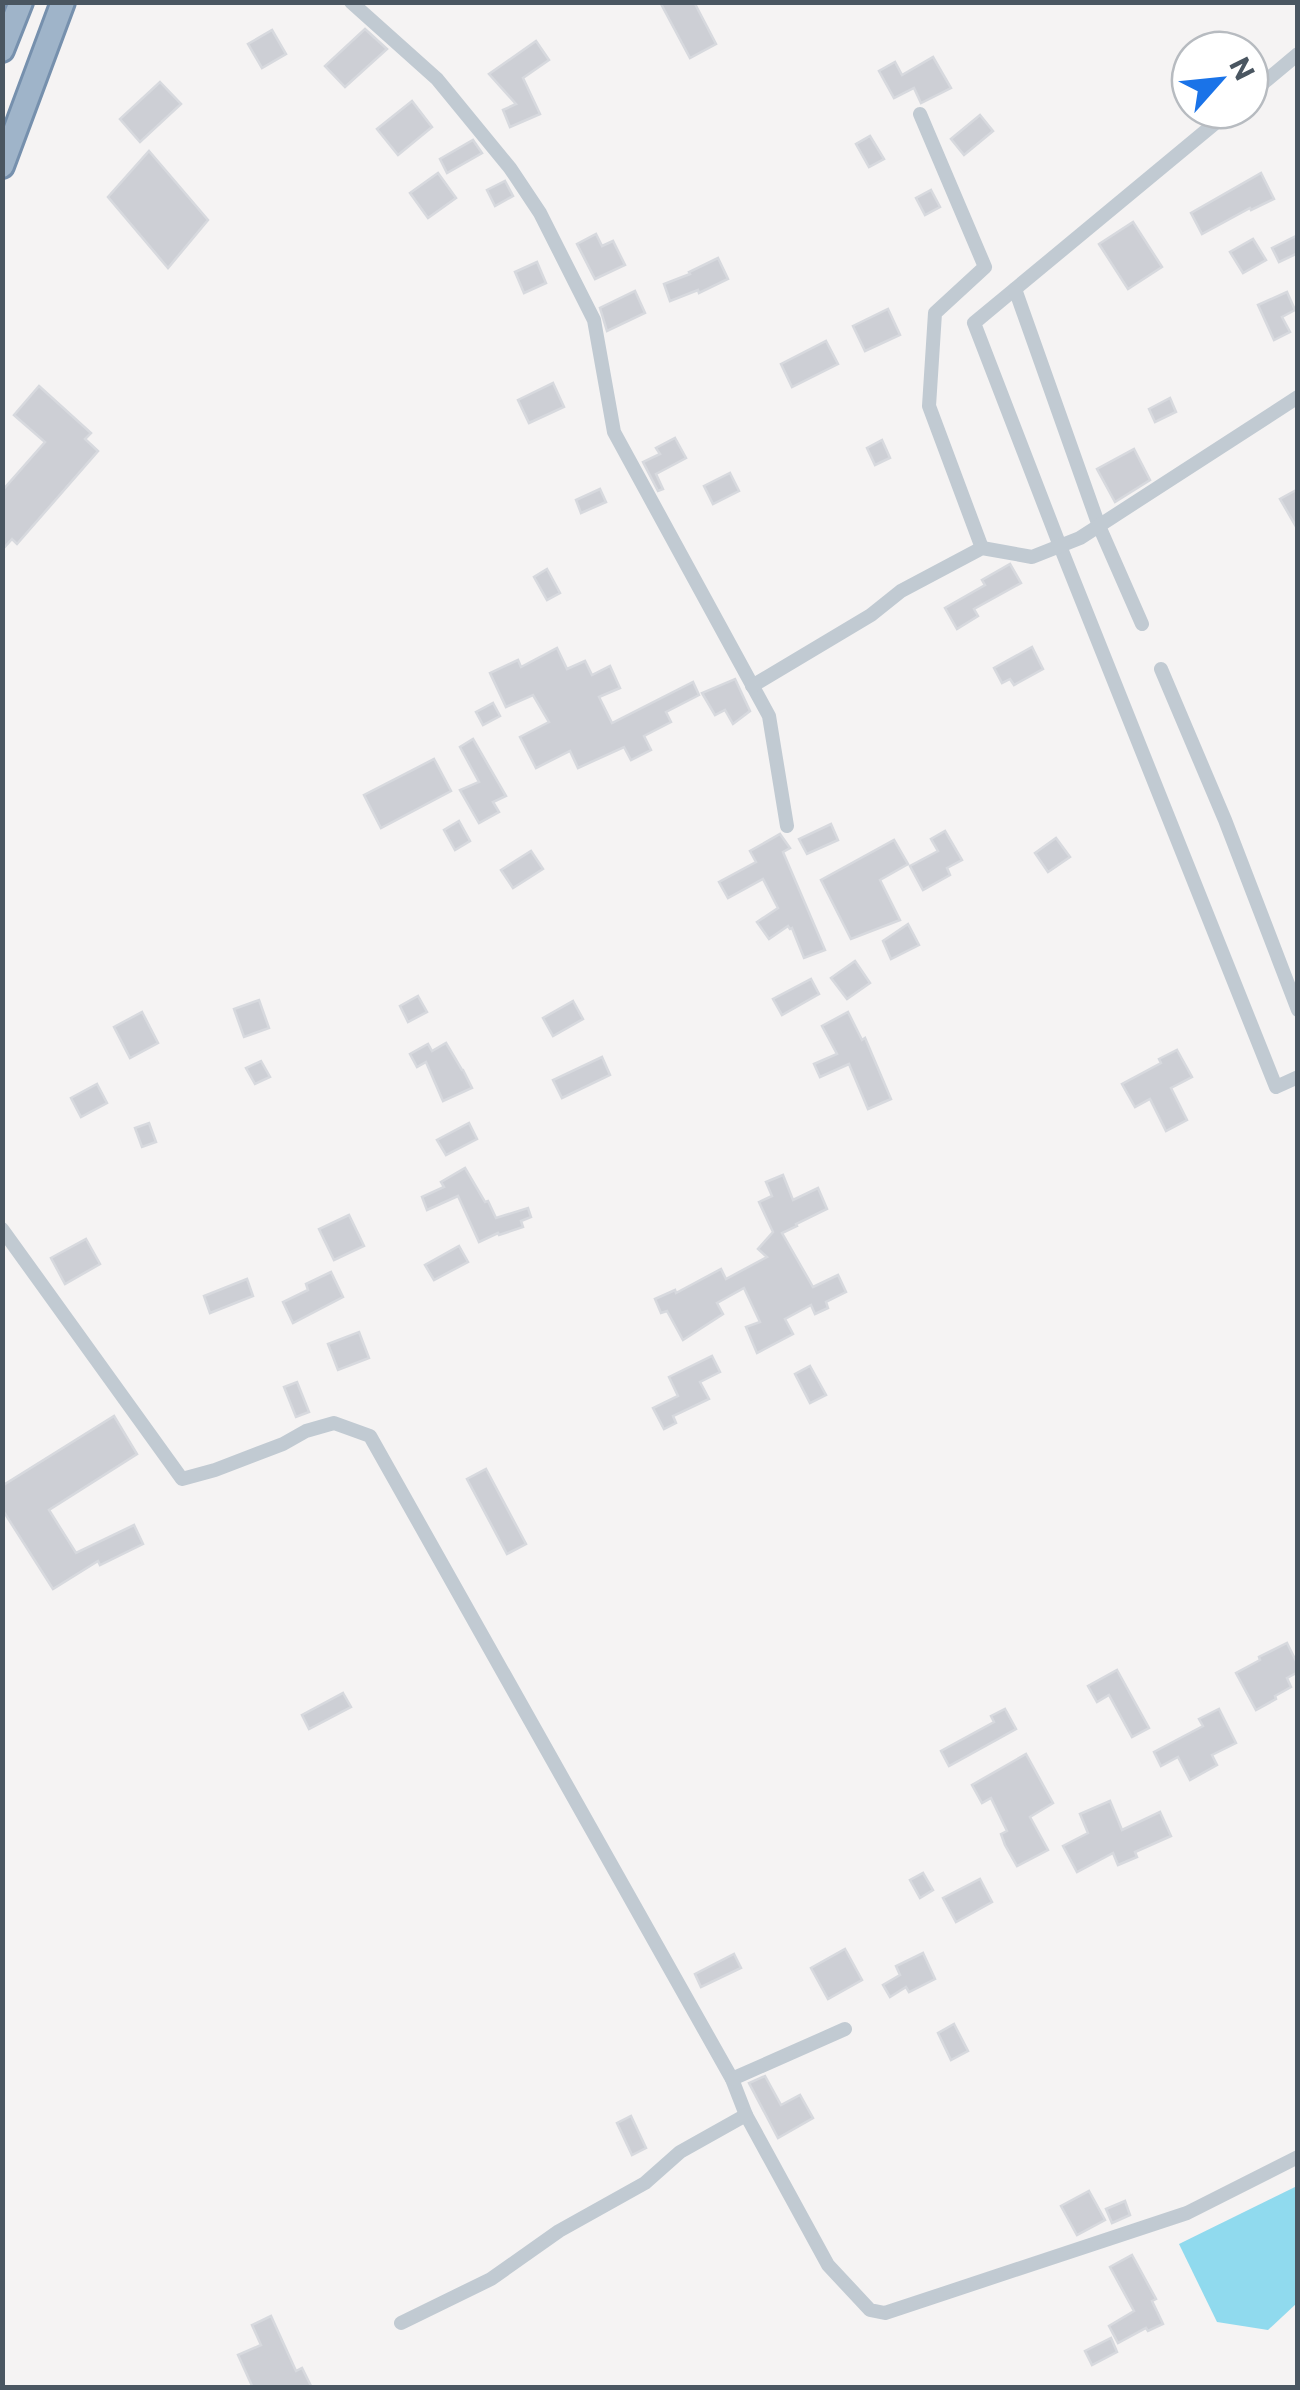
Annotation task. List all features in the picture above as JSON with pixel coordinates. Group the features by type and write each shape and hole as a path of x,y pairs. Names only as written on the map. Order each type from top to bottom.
{"highway":[{"path":"2,50 20,2"},
{"path":"2,166 63,2"}],"street":[{"path":"351,2 437,78 510,168 540,213 594,320 614,432 769,716 787,826"},
{"path":"1270,77 1298,54"},
{"path":"920,114 985,267 935,313 929,406 982,548"},
{"path":"1207,130 974,324 1276,1087 1298,1077"},
{"path":"1015,289 1098,526 1142,624"},
{"path":"752,686 870,615 901,591 982,548 1032,557 1080,538 1298,396"},
{"path":"1162,669 1298,1010"},
{"path":"2,1229 182,1478 215,1470 334,1423 370,1436 732,2079 746,2114 828,2265 870,2310 885,2313 1186,2212 1298,2157"},
{"path":"732,2079 845,2029"},
{"path":"401,2323 491,2279 559,2230 646,2183 680,2152 746,2114"}],"water":[{"path":"1297,2186 1297,2303 1268,2330 1217,2322 1179,2244"}],"building":[{"path":"660,2 694,2 716,44 690,58"},
{"path":"365,29 387,49 345,87 325,66"},
{"path":"272,30 286,54 262,68 248,44"},
{"path":"536,41 549,60 523,78 540,114 510,127 503,110 516,104 489,74"},
{"path":"933,57 951,88 921,103 914,88 894,98 879,71 895,62 902,75"},
{"path":"160,82 181,104 140,142 120,119"},
{"path":"412,101 432,127 398,155 377,129"},
{"path":"980,115 993,131 964,155 951,139"},
{"path":"870,136 884,159 869,167 856,144"},
{"path":"473,140 482,153 447,173 440,159"},
{"path":"149,151 208,220 168,268 108,197"},
{"path":"438,173 456,198 428,218 410,193"},
{"path":"1261,173 1274,199 1202,234 1191,213"},
{"path":"505,181 513,196 495,206 487,190"},
{"path":"931,190 940,207 925,215 916,198"},
{"path":"1133,222 1162,267 1128,289 1099,244"},
{"path":"596,234 602,246 613,241 625,265 595,279 577,244"},
{"path":"1298,235 1298,253 1279,262 1272,248"},
{"path":"1253,239 1266,260 1243,273 1230,252"},
{"path":"718,258 728,279 670,301 664,284"},
{"path":"537,262 546,283 524,293 515,272"},
{"path":"635,291 645,313 607,331 600,308"},
{"path":"1287,292 1295,310 1282,317 1290,332 1274,340 1258,305"},
{"path":"888,309 900,335 865,351 853,326"},
{"path":"826,341 838,364 792,387 781,364"},
{"path":"553,383 564,407 529,423 518,400"},
{"path":"39,386 91,433 85,439 98,451 17,544 12,539 2,550 2,491 45,442 14,415"},
{"path":"1170,398 1176,412 1155,422 1149,409"},
{"path":"675,438 686,458 656,474 663,489 658,491 643,462 660,454 656,448"},
{"path":"882,440 890,458 875,465 867,448"},
{"path":"1134,449 1150,480 1115,502 1097,469"},
{"path":"730,473 739,491 713,504 704,486"},
{"path":"600,489 606,502 581,513 576,500"},
{"path":"1298,489 1298,530 1280,499"},
{"path":"1010,564 1021,583 974,609 978,616 957,629 945,608 985,585 982,580"},
{"path":"547,569 560,593 547,600 534,577"},
{"path":"1032,647 1043,669 1014,685 1010,679 1002,683 994,668"},
{"path":"557,648 567,669 585,661 592,675 610,666 620,688 599,697 612,723 693,682 699,695 666,712 671,722 644,736 651,750 631,760 624,747 578,768 570,751 536,768 520,737 549,722 533,695 506,707 490,673 518,660 521,667"},
{"path":"735,679 750,711 733,724 725,710 715,715 702,693"},
{"path":"493,703 500,716 483,725 476,712"},
{"path":"473,739 506,796 493,802 499,812 479,823 460,790 479,782 460,747"},
{"path":"434,759 451,791 381,828 364,795"},
{"path":"459,821 470,841 455,850 444,830"},
{"path":"831,824 838,840 807,854 799,839"},
{"path":"945,831 962,860 947,868 950,875 923,890 910,866 938,851 931,839"},
{"path":"780,834 790,848 783,852 825,950 804,958 792,928 788,926 769,939 757,922 778,908 763,879 728,898 719,882 756,862 750,851"},
{"path":"1056,838 1070,857 1048,872 1035,853"},
{"path":"894,840 908,864 880,880 900,920 851,939 821,880"},
{"path":"531,851 543,869 513,888 501,870"},
{"path":"908,924 919,945 891,959 883,941"},
{"path":"855,961 870,983 847,999 831,978"},
{"path":"811,979 819,994 782,1015 773,999"},
{"path":"418,996 427,1012 408,1022 400,1006"},
{"path":"259,1000 269,1028 244,1037 234,1009"},
{"path":"573,1001 583,1019 553,1036 543,1018"},
{"path":"142,1012 158,1043 130,1058 114,1027"},
{"path":"848,1012 862,1040 865,1038 891,1099 868,1109 849,1064 820,1077 814,1064 837,1054 822,1026"},
{"path":"446,1043 472,1088 443,1101 426,1062 417,1067 410,1054 428,1044 432,1051"},
{"path":"1177,1050 1192,1077 1171,1088 1187,1120 1166,1131 1150,1099 1135,1107 1122,1084"},
{"path":"602,1057 610,1075 562,1098 553,1080"},
{"path":"261,1061 270,1077 255,1084 246,1068"},
{"path":"97,1084 107,1103 81,1117 71,1098"},
{"path":"149,1123 156,1142 142,1147 135,1128"},
{"path":"469,1123 477,1139 446,1155 437,1140"},
{"path":"465,1168 496,1218 528,1208 531,1217 521,1221 523,1227 479,1242 458,1196 427,1210 422,1197 444,1187 441,1182"},
{"path":"783,1175 793,1200 818,1188 827,1209 782,1233 813,1287 838,1275 846,1292 826,1302 828,1308 815,1314 811,1305 785,1319 793,1334 757,1353 746,1327 760,1322 744,1288 717,1303 723,1314 683,1340 667,1311 661,1313 655,1299 675,1290 676,1293 721,1269 726,1279 767,1257 758,1249 773,1232 759,1202 772,1196 766,1182"},
{"path":"349,1215 364,1246 334,1260 319,1229"},
{"path":"86,1239 100,1264 65,1284 51,1258"},
{"path":"459,1246 468,1262 434,1280 425,1265"},
{"path":"331,1272 343,1297 293,1323 283,1302 308,1290 306,1284"},
{"path":"247,1279 253,1296 210,1313 204,1296"},
{"path":"359,1332 369,1358 338,1370 328,1344"},
{"path":"712,1356 720,1372 700,1382 709,1399 673,1416 676,1423 664,1429 653,1408 678,1396 669,1377"},
{"path":"810,1366 826,1395 810,1403 795,1374"},
{"path":"297,1382 309,1412 296,1417 284,1387"},
{"path":"114,1416 137,1454 49,1510 76,1553 134,1525 143,1544 100,1565 98,1561 53,1589 2,1509 2,1486"},
{"path":"486,1469 526,1544 507,1554 467,1479"},
{"path":"1287,1643 1298,1672 1287,1678 1291,1687 1256,1710 1236,1673"},
{"path":"1117,1670 1149,1728 1132,1737 1109,1695 1097,1702 1088,1686"},
{"path":"343,1693 351,1707 309,1729 302,1715"},
{"path":"1005,1709 1016,1729 949,1766 941,1751 994,1722 991,1716"},
{"path":"1219,1709 1236,1743 1212,1755 1217,1765 1190,1780 1178,1757 1161,1766 1154,1752 1203,1726 1199,1719"},
{"path":"1026,1754 1053,1803 1030,1817 1048,1850 1017,1866 1005,1845 1001,1834 1007,1831 991,1798 982,1803 972,1785"},
{"path":"1110,1801 1122,1830 1160,1812 1171,1836 1135,1852 1137,1857 1118,1865 1113,1853 1077,1872 1063,1846 1088,1833 1080,1814"},
{"path":"923,1873 933,1890 920,1898 910,1880"},
{"path":"980,1879 992,1902 956,1922 943,1898"},
{"path":"845,1949 862,1980 828,1999 811,1968"},
{"path":"923,1953 935,1979 909,1992 906,1987 890,1997 883,1985 900,1975 896,1966"},
{"path":"734,1954 741,1968 701,1987 695,1974"},
{"path":"954,2024 968,2051 951,2060 938,2033"},
{"path":"765,2076 781,2105 800,2095 813,2118 778,2138 749,2083"},
{"path":"631,2116 646,2148 632,2155 617,2123"},
{"path":"1089,2191 1105,2220 1077,2235 1061,2206"},
{"path":"1125,2201 1130,2215 1112,2223 1106,2209"},
{"path":"1132,2255 1156,2299 1152,2301 1163,2324 1118,2343 1109,2326 1134,2311 1110,2267"},
{"path":"271,2316 296,2371 302,2368 312,2388 253,2388 238,2355 261,2345 252,2325"},
{"path":"1111,2338 1117,2352 1092,2365 1085,2351"}]}
